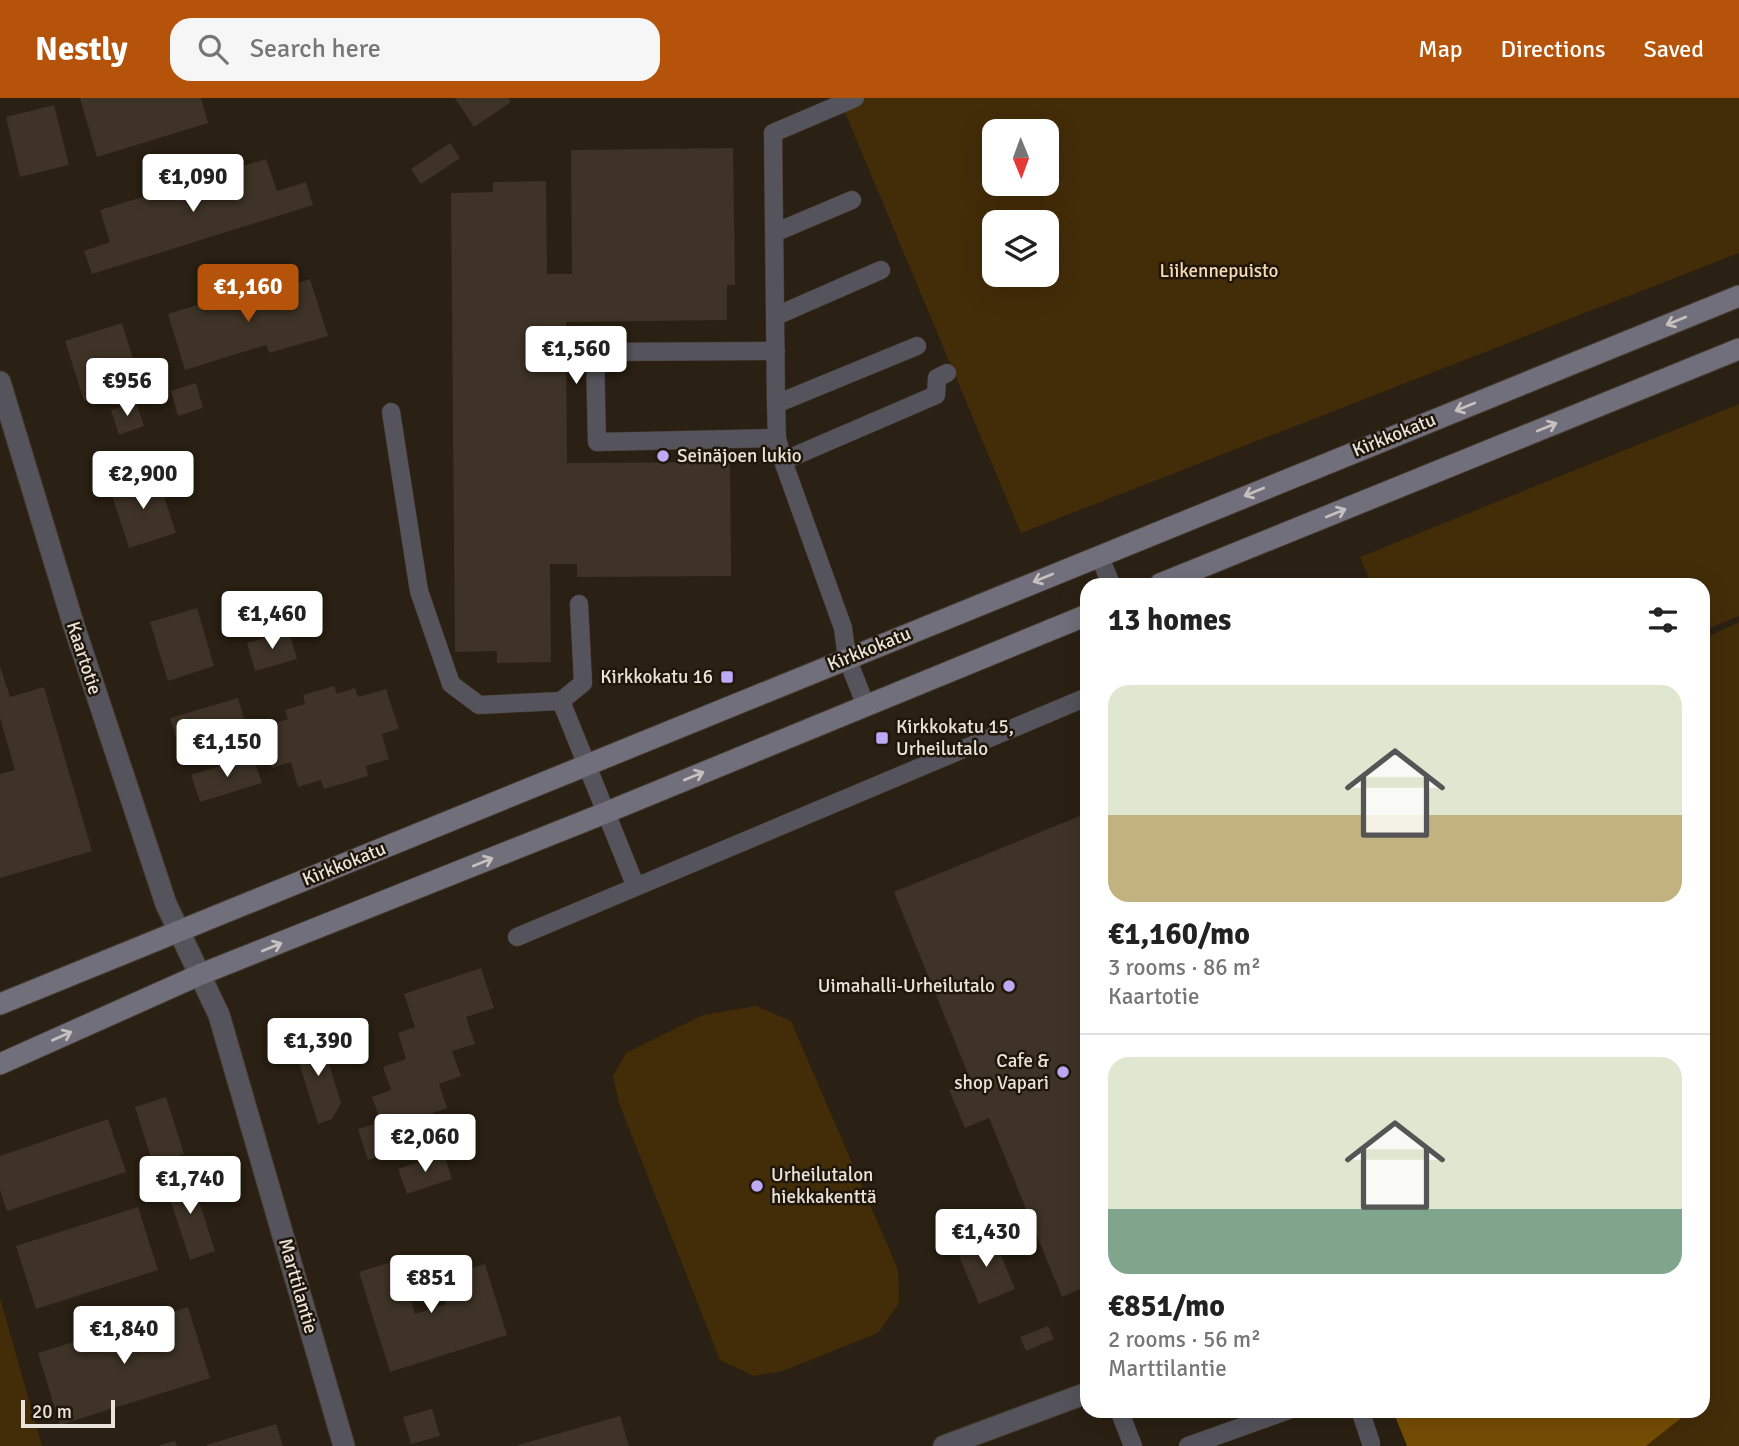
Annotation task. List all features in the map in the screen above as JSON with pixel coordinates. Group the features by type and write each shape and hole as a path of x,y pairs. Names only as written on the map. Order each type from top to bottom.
{"main road":[{"name":"Kirkkokatu","path":"0,1003 1739,296"},
{"path":"1175,578 1739,349"},
{"path":"0,1064 199,975 605,813 1080,618"}],"street":[{"name":"Kaartotie","path":"0,382 120,771 177,931"},
{"name":"Marttilantie","path":"177,931 219,1015 344,1446"},
{"path":"944,1446 977,1440 1080,1396"}],"lane":[{"path":"855,98 773,133 776,404 777,438 783,461 843,628 847,658 866,706"},
{"path":"774,233 852,200"},
{"path":"776,316 881,270"},
{"path":"776,404 917,346"},
{"path":"776,351 595,352 597,442 777,438"},
{"path":"783,461 936,395 937,378 947,373"},
{"path":"390,412 419,591 451,684 479,705 561,701 583,683 579,604"},
{"path":"1099,555 1109,578"},
{"path":"517,937 1080,700"},
{"path":"561,701 636,887"},
{"path":"1122,1418 1133,1446"},
{"path":"1188,1446 1267,1418"},
{"path":"1363,1418 1371,1443"}],"green space":[{"name":"Liikennepuisto","path":"839,98 1739,98 1739,253 1021,533"},
{"path":"1739,404 1739,616 1710,628 1710,578 1369,578 1360,557"},
{"path":"1739,622 1739,1446 1646,1446 1681,1418 1710,1418 1710,636"},
{"name":"Urheilutalon hiekkakenttä","path":"756,1006 791,1021 898,1270 899,1303 878,1333 783,1371 754,1376 720,1360 619,1103 613,1076 626,1053 703,1015"},
{"path":"0,1298 42,1446 0,1446"}],"shaded area":[{"path":"1396,1418 1681,1418 1646,1446 1407,1446"}],"building":[{"path":"80,98 201,98 208,123 97,157"},
{"path":"455,98 508,98 511,102 474,127"},
{"path":"54,105 69,165 20,177 6,117"},
{"path":"450,143 460,158 421,184 411,169"},
{"path":"733,148 735,285 727,285 727,320 566,322 567,463 730,462 731,576 577,577 577,564 550,564 551,662 497,663 497,651 455,652 451,193 493,192 493,182 546,181 547,274 572,274 571,150"},
{"path":"266,159 277,191 306,182 313,205 92,274 84,251 110,242 100,210"},
{"path":"310,279 328,336 269,353 266,345 185,370 168,314 249,289 252,297"},
{"path":"122,323 141,384 84,401 65,341"},
{"path":"196,383 203,408 178,416 171,391"},
{"path":"136,402 144,426 119,435 111,410"},
{"path":"157,474 176,533 129,548 110,489"},
{"path":"197,608 214,666 168,681 150,622"},
{"path":"289,631 297,659 255,671 247,643"},
{"path":"0,666 10,697 44,687 92,851 0,878 0,774 15,770 0,718"},
{"path":"334,686 337,694 355,688 358,697 386,689 399,729 382,734 389,759 366,766 368,776 324,789 321,780 298,787 291,762 272,768 260,728 288,719 285,710 305,704 303,695"},
{"path":"238,698 246,725 178,745 170,718"},
{"path":"253,756 262,783 200,802 191,775"},
{"name":"Uimahalli-Urheilutalo","path":"1080,816 1080,1289 1062,1297 989,1118 965,1128 949,1090 971,1081 894,892"},
{"path":"481,968 494,1008 466,1017 475,1044 452,1051 461,1076 439,1084 447,1108 425,1116 433,1139 368,1160 358,1129 381,1122 372,1097 391,1090 383,1067 406,1059 398,1033 415,1027 404,994"},
{"path":"320,1035 341,1103 332,1119 318,1124 293,1043"},
{"path":"166,1097 184,1154 153,1164 135,1107"},
{"path":"108,1119 126,1172 7,1211 0,1190 0,1156"},
{"path":"444,1154 452,1179 407,1194 398,1169"},
{"path":"190,1173 215,1251 190,1260 164,1181"},
{"path":"138,1207 158,1270 36,1309 16,1246"},
{"path":"992,1234 1015,1289 979,1304 956,1249"},
{"path":"398,1260 415,1314 446,1304 438,1279 485,1264 507,1335 390,1372 359,1272"},
{"path":"188,1307 210,1378 60,1425 38,1353"},
{"path":"1048,1326 1054,1339 1026,1351 1020,1337"},
{"path":"432,1409 440,1436 411,1444 403,1417"},
{"path":"620,1416 629,1446 518,1446 518,1445"},
{"path":"276,1424 283,1446 207,1446 207,1445"},
{"path":"175,1441 177,1446 160,1446 160,1445"}],"place":[{"name":"Seinäjoen lukio","path":"663,456"},
{"name":"Kirkkokatu 16","path":"727,677"},
{"name":"Kirkkokatu 15, Urheilutalo","path":"882,738"},
{"name":"Uimahalli-Urheilutalo","path":"1009,986"},
{"name":"Cafe & shop Vapari","path":"1063,1072"},
{"name":"Urheilutalon hiekkakenttä","path":"757,1186"}]}
